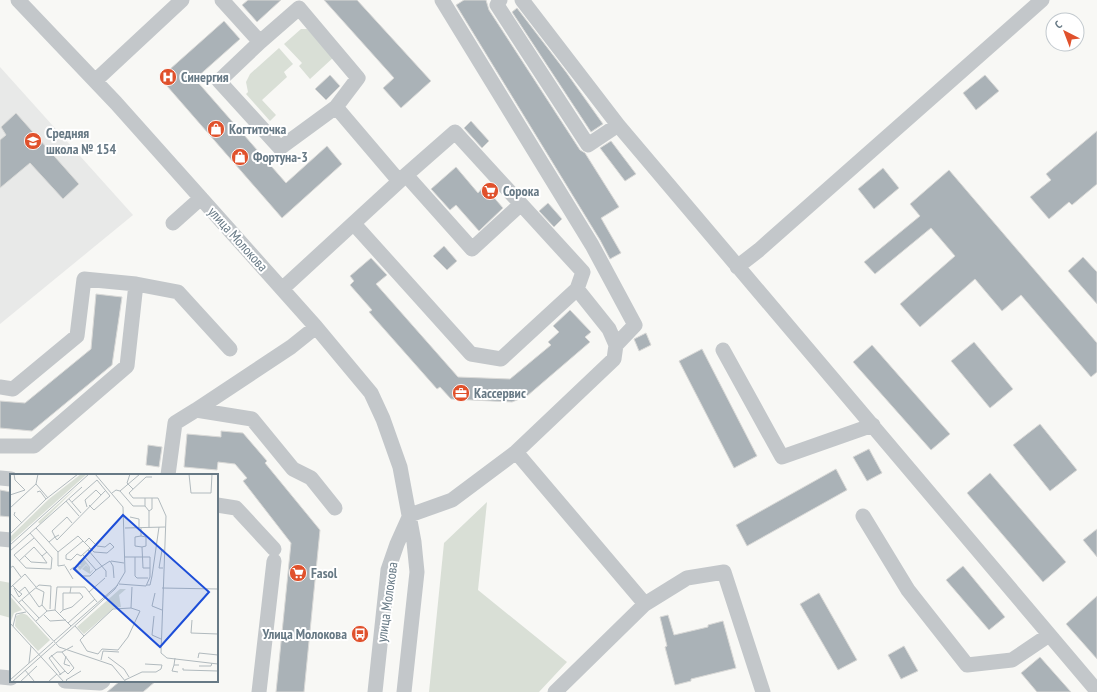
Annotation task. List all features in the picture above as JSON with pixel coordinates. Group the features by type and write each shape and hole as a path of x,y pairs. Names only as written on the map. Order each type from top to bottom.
{"street":[{"name":"улица Молокова","path":"18,0 96,81 316,327 371,393 383,419 400,467 414,542 417,572 404,692"},
{"path":"96,81 182,0"},
{"path":"222,0 260,42"},
{"path":"442,0 592,245 635,325 616,344"},
{"path":"500,0 497,5 588,145 618,125"},
{"path":"522,0 618,125 1097,691"},
{"path":"737,267 759,250 1042,0"},
{"path":"300,8 358,78 336,107 280,148 219,81 260,42 300,8"},
{"path":"336,107 472,249 521,204"},
{"path":"282,289 455,132 583,272 577,289 501,359 471,354 354,224"},
{"path":"173,223 201,198"},
{"path":"0,387 12,388 77,336 84,279 136,284 178,292 230,349"},
{"path":"0,446 34,446 127,366 136,284"},
{"path":"410,515 452,500 516,452 614,359 616,344 609,329 577,289"},
{"path":"168,474 175,423 291,347 316,327"},
{"path":"723,350 782,457 873,425"},
{"path":"196,410 252,419 293,469 310,478 335,508"},
{"path":"516,452 645,604"},
{"path":"0,478 10,479"},
{"path":"218,505 236,508 274,555 259,692"},
{"name":"улица Молокова","path":"375,692 388,570 397,544 410,515"},
{"path":"863,516 908,590 967,665 1012,660 1049,635"},
{"path":"0,539 10,540"},
{"path":"555,692 645,604 687,578 724,572 763,692"},
{"path":"0,677 10,678"},
{"path":"82,682 102,682"}],"shaded area":[{"path":"301,29 307,29 335,56 310,79 299,66 302,63 284,44"},
{"path":"279,48 293,64 284,72 287,77 262,100 276,115 270,121 246,94 248,92 246,82 250,74"},
{"name":"Средняя школа № 154","path":"0,67 133,215 0,324"},
{"path":"487,502 478,590 567,662 539,692 429,692 444,543"},
{"path":"0,581 10,583 10,618 0,615"}],"building":[{"path":"248,0 281,0 257,22 242,5"},
{"path":"324,0 357,0 431,81 401,108 383,88 394,78"},
{"path":"464,0 486,0 489,10 580,150 585,153 619,207 601,218 621,253 610,259 600,240 456,5"},
{"path":"517,8 566,72 603,124 591,132 512,12"},
{"path":"224,21 240,39 195,79 286,183 327,146 342,164 282,218 160,78"},
{"path":"330,75 340,86 326,100 315,89"},
{"path":"985,75 999,91 976,110 963,93"},
{"path":"16,113 79,184 63,199 30,163 0,188 0,140 6,135 1,127"},
{"path":"471,121 489,141 482,148 464,128"},
{"path":"1097,131 1097,184 1072,205 1069,202 1049,219 1030,197 1051,180 1046,174"},
{"path":"611,141 636,174 625,181 600,148"},
{"path":"456,167 478,193 484,186 503,208 479,231 456,205 450,210 431,189"},
{"path":"883,168 899,188 874,209 858,189"},
{"path":"949,170 1097,343 1097,372 1091,377 1021,295 1002,311 975,279 920,327 900,304 955,256 931,228 875,274 864,262 920,216 910,204"},
{"path":"548,203 562,219 554,227 539,211"},
{"path":"444,246 457,261 447,270 433,256"},
{"path":"1083,257 1097,272 1097,304 1068,271"},
{"path":"371,258 387,275 376,284 458,377 510,379 551,345 548,342 559,332 553,326 570,310 591,332 585,337 590,342 527,396 512,402 451,399 440,387 437,389 369,312 372,310 350,285 354,281 350,276"},
{"path":"96,294 122,297 112,365 32,431 0,428 0,401 25,403 91,349"},
{"path":"646,333 651,345 639,351 634,339"},
{"path":"974,342 1013,389 990,408 951,361"},
{"path":"872,345 950,434 931,450 853,362"},
{"path":"702,349 757,456 734,468 679,361"},
{"path":"1040,424 1077,470 1050,491 1013,445"},
{"path":"221,431 243,433 267,461 265,463 320,530 304,692 276,692 291,543 243,481 247,478 235,464 218,462 217,470 184,467 187,434 221,437"},
{"path":"148,445 162,447 159,467 146,465"},
{"path":"869,449 882,473 867,481 853,457"},
{"path":"836,469 847,490 747,546 736,525"},
{"path":"990,473 1066,562 1043,582 967,493"},
{"path":"0,490 10,492 10,517 0,516"},
{"path":"1097,529 1097,557 1083,540"},
{"path":"963,566 1005,617 989,630 946,580"},
{"path":"819,593 857,660 838,670 800,604"},
{"path":"1097,596 1097,659 1066,624"},
{"path":"668,615 674,635 708,627 708,625 723,621 736,668 691,679 691,681 675,685 665,647 667,646 660,617"},
{"path":"904,646 918,671 901,679 888,655"},
{"path":"1040,657 1071,692 1037,692 1021,673"},
{"path":"119,682 155,682 143,692 107,692"}],"place":[{"name":"Синергия","path":"168,77"},
{"name":"Когтиточка","path":"216,129"},
{"name":"Средняя школа № 154","path":"33,141"},
{"name":"Фортуна-3","path":"240,157"},
{"name":"Сорока","path":"490,191"},
{"name":"Кассервис","path":"461,393"},
{"name":"Fasol","path":"298,573"},
{"name":"Улица Молокова","path":"360,634"}]}
